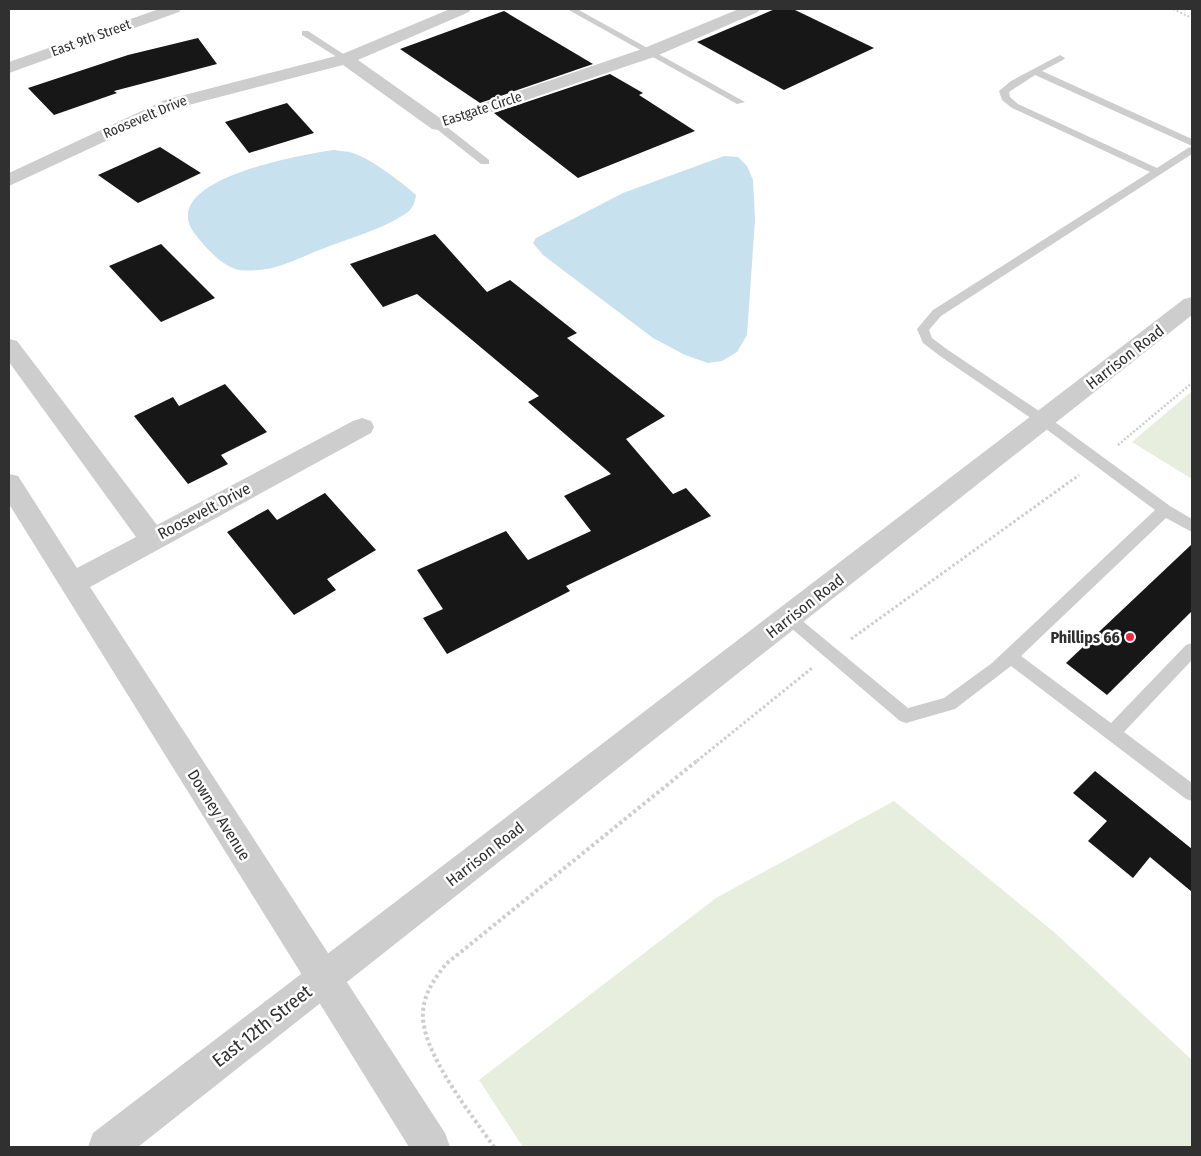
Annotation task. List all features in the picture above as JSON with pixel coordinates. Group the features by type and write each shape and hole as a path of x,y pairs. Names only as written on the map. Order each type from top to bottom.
{"street":[{"name":"East 9th Street","path":"9,68 173,9"},
{"path":"346,59 463,9"},
{"name":"Eastgate Circle","path":"346,59 438,125 648,53 752,9"},
{"name":"Roosevelt Drive","path":"9,180 171,104 346,59"},
{"name":"Harrison Road","path":"417,906 1192,304"},
{"name":"Roosevelt Drive","path":"9,346 152,539 362,427"},
{"name":"Downey Avenue","path":"9,483 430,1147"},
{"path":"73,584 152,539"},
{"name":"East 12th Street","path":"107,1147 417,906"}],"lane":[{"path":"570,9 740,102"},
{"path":"305,32 346,59"},
{"path":"1060,58 1014,83 1004,91 1005,98 1015,106 1158,172"},
{"path":"1036,72 1192,143"},
{"path":"438,125 485,162"},
{"path":"1192,150 937,313 923,329 927,340 932,344 1044,420 1165,510 1192,526"},
{"path":"789,618 906,716 949,704 1011,657 1165,510"},
{"path":"1112,733 1192,650"},
{"path":"1011,657 1192,793"}],"path":[{"path":"1173,9 1192,18"},
{"path":"494,1147 432,1054 424,1034 422,1014 433,979 446,964 830,653 1099,461 1192,383"}],"green space":[{"path":"1192,391 1192,479 1132,442"},
{"path":"894,801 1054,932 1192,1060 1192,1147 523,1147 479,1080 716,898"}],"water":[{"path":"333,150 351,152 361,156 394,177 416,195 411,208 396,220 375,229 285,264 264,269 235,269 223,263 195,234 188,215 195,199 212,185 264,165"},
{"path":"724,156 738,157 747,166 753,180 755,220 747,335 737,352 722,361 708,363 685,355 653,338 543,255 533,243 536,238 623,193"}],"building":[{"path":"775,9 793,9 874,48 784,90 697,42"},
{"path":"504,11 593,64 480,103 400,49"},
{"path":"198,38 217,64 114,91 117,93 54,115 28,88 128,55"},
{"path":"610,74 643,93 639,95 695,131 578,178 494,113"},
{"path":"287,103 314,133 249,153 225,122"},
{"path":"160,147 201,173 138,203 98,175"},
{"path":"435,234 487,292 510,280 577,333 567,338 665,416 626,439 673,494 686,488 711,516 566,586 570,591 447,654 423,618 443,609 417,570 506,531 528,560 591,531 564,496 611,474 528,402 539,396 417,294 383,307 350,264"},
{"path":"161,244 215,298 161,322 109,266"},
{"path":"225,384 267,432 221,455 228,464 188,484 134,416 173,397 179,406"},
{"path":"325,493 376,550 327,579 336,590 294,615 227,532 268,509 277,520"},
{"name":"Phillips 66","path":"1192,544 1192,611 1107,695 1066,663"},
{"path":"1095,771 1192,849 1192,892 1150,857 1133,878 1088,841 1107,821 1073,793"}],"place":[{"name":"Phillips 66","path":"1130,637"}]}
